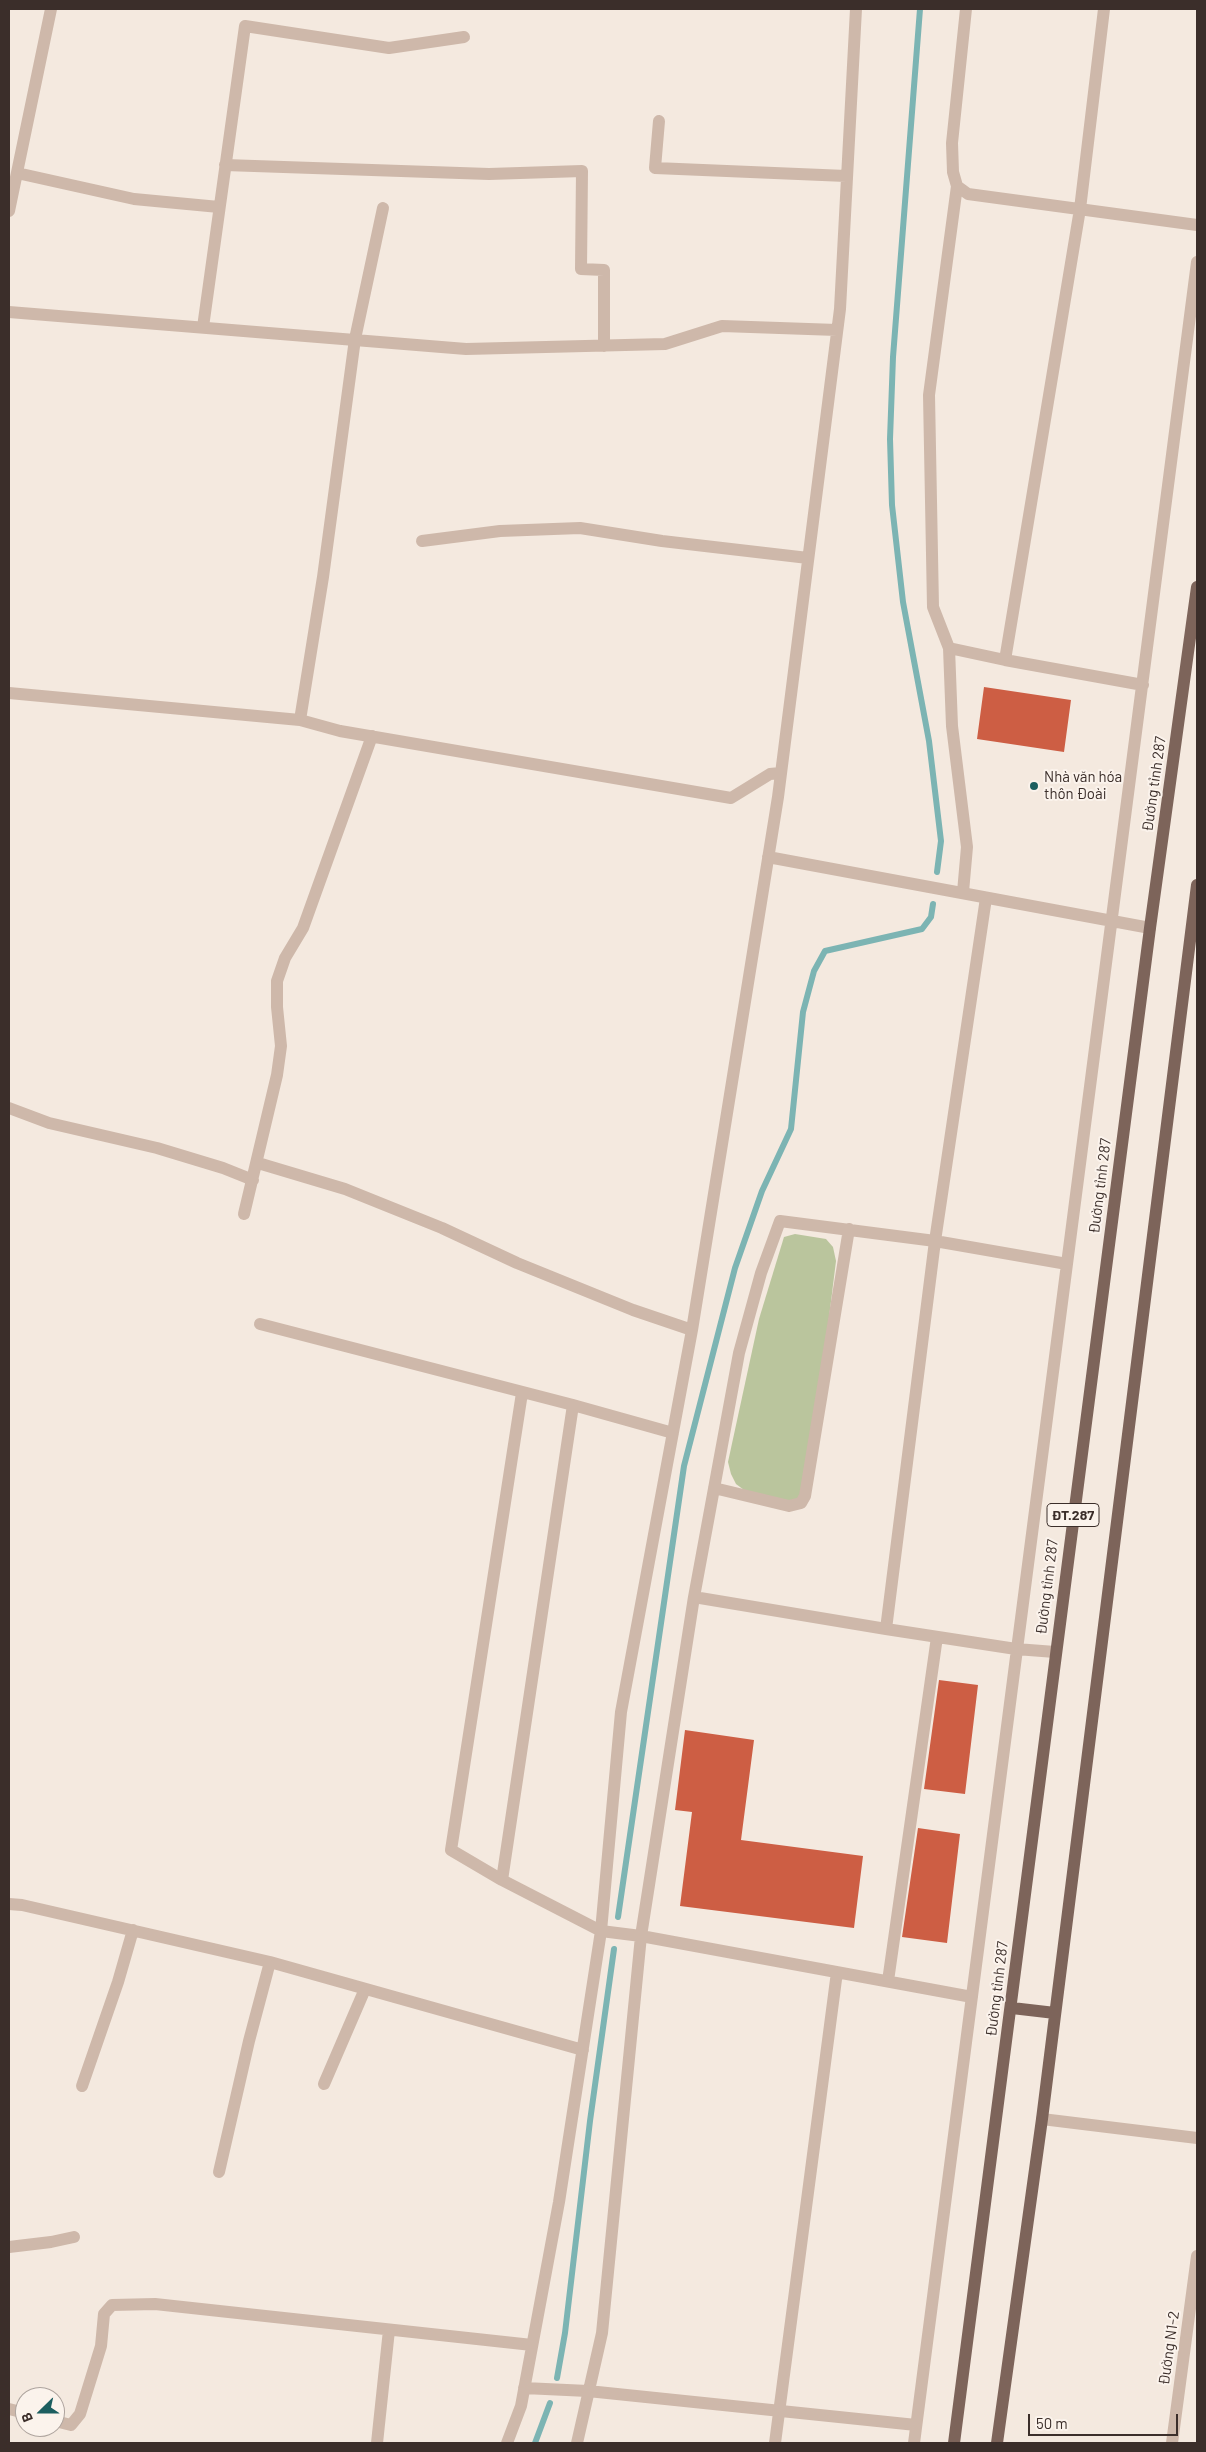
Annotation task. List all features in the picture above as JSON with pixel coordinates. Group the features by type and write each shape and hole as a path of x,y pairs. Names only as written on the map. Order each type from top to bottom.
{"main road":[{"name":"Đường tỉnh 287","path":"954,2443 1012,2008 1055,1652 1150,928 1197,588"},
{"name":"ĐT.287","path":"997,2443 1042,2119 1197,885"},
{"path":"1012,2008 1055,2014"}],"street":[{"path":"9,211 51,9"},
{"path":"507,2443 521,2406 559,2202 601,1931 621,1712 692,1330 780,773 837,330 856,9"},
{"path":"963,892 967,848 952,726 949,648 933,607 929,395 957,186 953,172 952,143 966,9"},
{"path":"1005,660 1080,209 1104,9"},
{"path":"202,327 245,26 389,48 464,37"},
{"path":"659,121 655,168 846,176"},
{"path":"226,165 489,174 582,171 581,269 604,270 604,346"},
{"path":"17,173 134,200 219,207"},
{"path":"957,186 968,194 1197,225"},
{"path":"300,720 323,577 355,339 383,208"},
{"path":"914,2443 1197,262"},
{"path":"9,312 466,349 665,344 722,326 837,330"},
{"path":"422,541 500,531 580,528 662,541 808,558"},
{"path":"949,648 1143,685"},
{"path":"9,693 300,720 340,731 731,798 770,774 780,773"},
{"path":"244,1214 278,1075 281,1046 277,1007 277,981 285,958 304,928 372,736"},
{"path":"768,856 1150,928"},
{"path":"886,1629 935,1241 986,898"},
{"path":"9,1108 49,1123 157,1148 223,1168 253,1180"},
{"path":"258,1163 345,1190 442,1228 516,1263 624,1307 692,1330"},
{"path":"577,2443 602,2333 642,1936 694,1597 739,1353 761,1274 780,1222 935,1241 1067,1264"},
{"path":"714,1488 788,1506 801,1503 805,1496 849,1229"},
{"path":"260,1324 574,1405 673,1433"},
{"path":"522,1393 450,1850 502,1880 601,1931 642,1936 972,1997"},
{"path":"502,1880 574,1405"},
{"path":"694,1597 937,1637 1016,1649 1055,1652"},
{"path":"888,1981 937,1637"},
{"path":"9,1904 22,1905 270,1962 583,2050"},
{"path":"82,2086 118,1982 133,1930"},
{"path":"219,2172 249,2041 270,1962"},
{"path":"775,2443 837,1972"},
{"path":"324,2084 365,1989"},
{"path":"1042,2119 1197,2138"},
{"path":"9,2247 74,2237"},
{"name":"Đường N1-2","path":"1172,2443 1197,2256"},
{"path":"65,2424 71,2425 80,2414 100,2346 104,2314 112,2305 156,2304 532,2345"},
{"path":"377,2443 389,2330"},
{"path":"524,2388 588,2391 916,2425"}],"green space":[{"path":"795,1234 826,1239 833,1247 836,1261 808,1487 796,1504 752,1496 736,1484 728,1462 759,1319 784,1237"}],"building":[{"path":"984,687 1071,700 1064,752 977,739"},
{"path":"939,1680 978,1685 965,1794 924,1789"},
{"path":"685,1730 754,1740 741,1840 863,1856 854,1928 680,1906 692,1812 675,1810"},
{"path":"918,1828 960,1834 947,1943 902,1937"}],"waterway":[{"path":"920,9 893,357 890,439 892,505 903,602 929,741 941,841 937,872"},
{"path":"618,1917 684,1466 735,1268 762,1191 791,1129 803,1012 814,971 825,951 922,929 931,917 933,904"},
{"path":"557,2378 565,2333 590,2121 614,1949"},
{"path":"535,2443 550,2403"}],"place":[{"name":"Nhà văn hóa thôn Đoài","path":"1034,786"}]}
